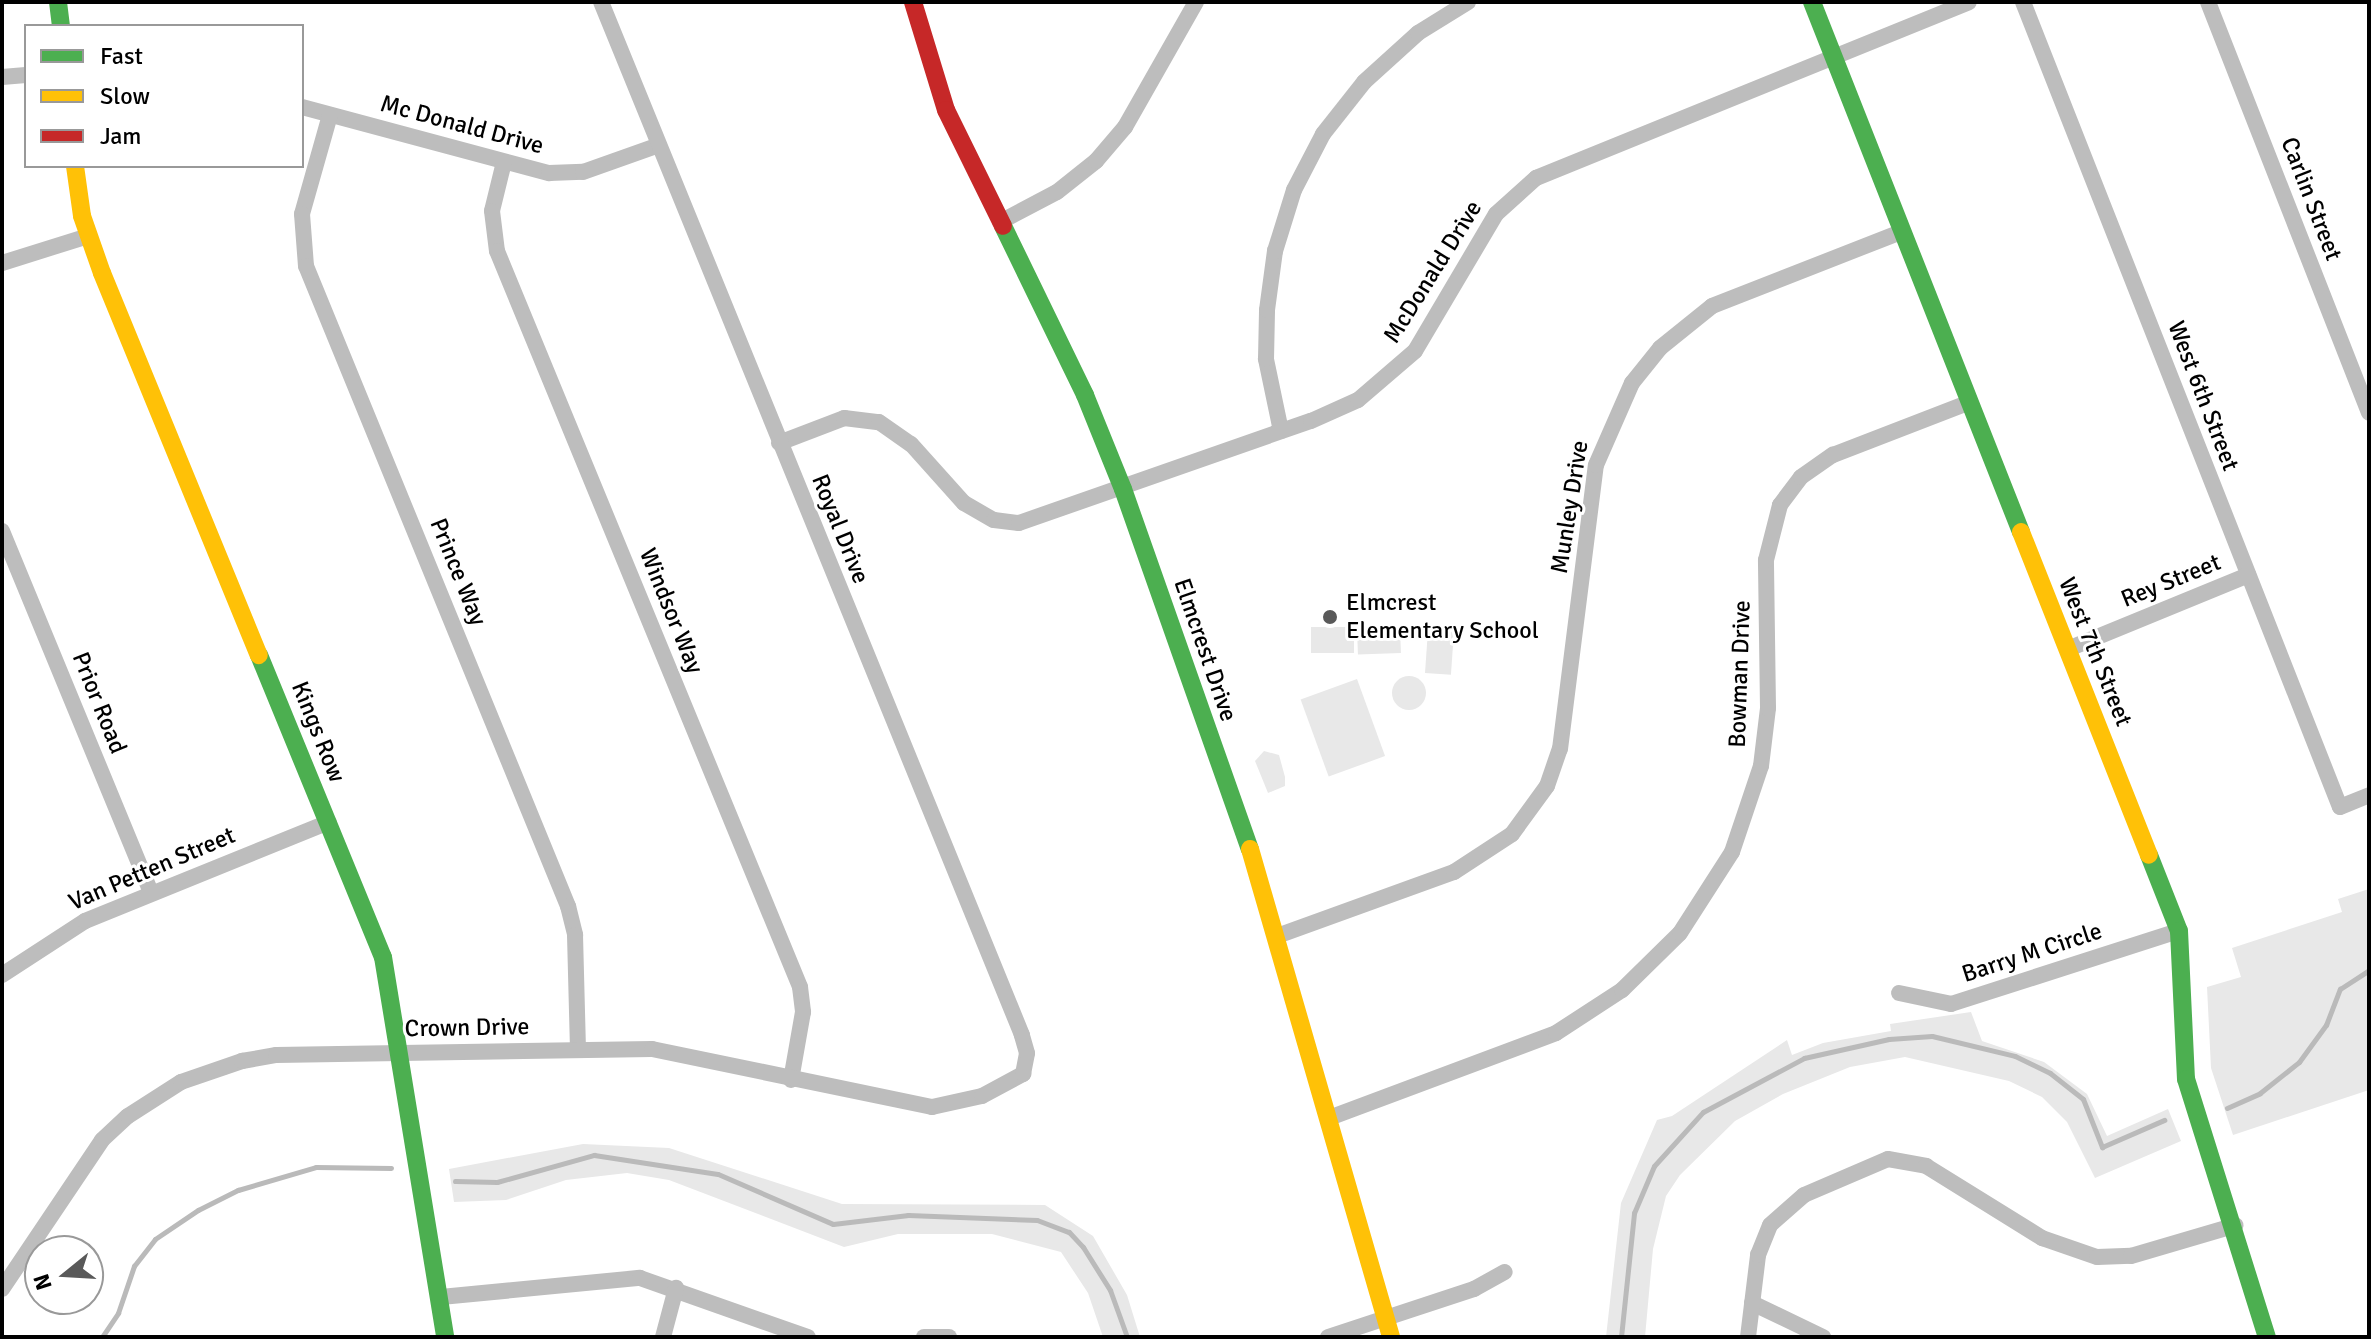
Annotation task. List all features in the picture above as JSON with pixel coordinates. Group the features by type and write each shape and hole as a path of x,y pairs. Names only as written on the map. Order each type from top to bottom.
{"main road":[{"path":"58,2 61,24"},
{"name":"Elmcrest Drive","path":"913,2 946,110 1085,395 1123,489 1277,936 1389,1328"},
{"name":"West 7th Street","path":"1812,2 2179,931 2186,1079 2236,1225 2267,1337"},
{"name":"Kings Row","path":"75,168 88,236 383,957 403,1054 445,1337"}],"street":[{"name":"Royal Drive","path":"601,2 656,146 1022,1035 1027,1053 1023,1074"},
{"path":"1000,222 1057,192 1096,161 1125,127 1196,2"},
{"path":"1281,431 1266,359 1267,310 1275,251 1294,190 1323,134 1364,82 1418,33 1468,2"},
{"name":"McDonald Drive","path":"779,443 844,418 879,422 911,444 964,503 1008,523 1031,521 1281,431 1348,405 1398,369 1431,330 1496,214 1536,178 1969,2"},
{"name":"West 6th Street","path":"2023,2 2340,807 2369,795"},
{"name":"Carlin Street","path":"2208,2 2369,413"},
{"path":"2,77 24,75"},
{"name":"Mc Donald Drive","path":"304,108 549,173 583,172 656,146"},
{"name":"Prince Way","path":"330,115 302,214 306,266 568,906 575,935 578,1050"},
{"name":"Windsor Way","path":"504,162 492,211 497,251 800,987 803,1012 791,1080"},
{"name":"Munley Drive","path":"1277,936 1454,872 1512,834 1547,786 1560,749 1596,465 1632,383 1660,348 1712,306 1903,231"},
{"path":"2,263 88,236"},
{"name":"Bowman Drive","path":"1329,1118 1556,1033 1632,982 1680,933 1732,852 1761,766 1768,708 1766,560 1780,505 1816,464 1970,402"},
{"name":"Prior Road","path":"3,536 151,893"},
{"name":"Rey Street","path":"2068,649 2248,575"},
{"name":"Van Petten Street","path":"2,975 85,921 329,822"},
{"name":"Barry M Circle","path":"1899,993 1951,1004 2179,931"},
{"name":"Crown Drive","path":"2,1289 81,1166 102,1140 153,1098 242,1061 652,1049 932,1107 982,1096 1023,1074"},
{"path":"1748,1337 1758,1255 1780,1213 1845,1173 1888,1159 1926,1166 2042,1238 2097,1257 2142,1254 2236,1225"},
{"path":"1328,1337 1389,1328 1505,1272"},
{"path":"441,1297 619,1276 676,1288 808,1337"},
{"path":"663,1337 676,1288"},
{"path":"1752,1303 1823,1337"},
{"path":"924,1337 949,1337"}],"shaded area":[{"path":"1311,627 1354,627 1354,653 1311,653"},
{"path":"1400,627 1401,653 1358,654 1357,629"},
{"path":"1428,630 1454,632 1451,675 1425,673"},
{"path":"1409,676 1421,681 1426,693 1421,705 1409,710 1397,705 1392,693 1397,681"},
{"path":"1357,679 1385,756 1329,777 1301,700"},
{"path":"1264,751 1279,755 1285,777 1285,786 1268,793 1255,761"},
{"path":"2369,889 2369,1090 2233,1135 2211,1068 2207,987 2241,977 2232,948 2342,912 2338,899"},
{"path":"1971,1012 1982,1041 2044,1062 2087,1094 2107,1136 2168,1109 2181,1141 2095,1178 2067,1122 2042,1097 2009,1081 1905,1057 1850,1067 1783,1094 1735,1121 1680,1175 1666,1196 1653,1249 1645,1337 1606,1337 1621,1203 1657,1120 1672,1116 1787,1040 1792,1055 1823,1043 1891,1031 1890,1024"},
{"path":"583,1144 669,1148 842,1204 1045,1205 1093,1236 1127,1295 1140,1337 1103,1337 1088,1293 1061,1252 992,1234 898,1234 844,1247 669,1180 627,1173 566,1180 506,1200 454,1202 449,1169"}],"waterway":[{"path":"2227,1108 2260,1093 2299,1062 2326,1025 2340,989 2369,970"},
{"path":"1621,1337 1634,1213 1654,1166 1703,1112 1804,1058 1889,1039 1932,1036 2015,1056 2050,1073 2083,1099 2102,1147 2164,1120"},
{"path":"455,1181 497,1182 594,1155 718,1174 833,1224 908,1215 1037,1220 1069,1232 1083,1247 1110,1290 1127,1337"},
{"path":"102,1337 118,1313 134,1266 155,1239 198,1210 238,1190 316,1167 391,1168"}],"traffic: fast":[{"path":"58,2 61,24"},
{"path":"1812,2 2021,532"},
{"path":"1003,226 1085,395 1123,489 1250,849"},
{"path":"259,655 383,957 445,1337"},
{"path":"2149,855 2179,931 2186,1079 2267,1337"}],"traffic: slow":[{"path":"75,168 82,216 102,273 259,655"},
{"path":"2021,532 2149,855"},
{"path":"1250,849 1391,1337"}],"traffic: jam":[{"path":"913,2 946,110 1003,226"}],"place":[{"name":"Elmcrest Elementary School","path":"1330,617"}]}
